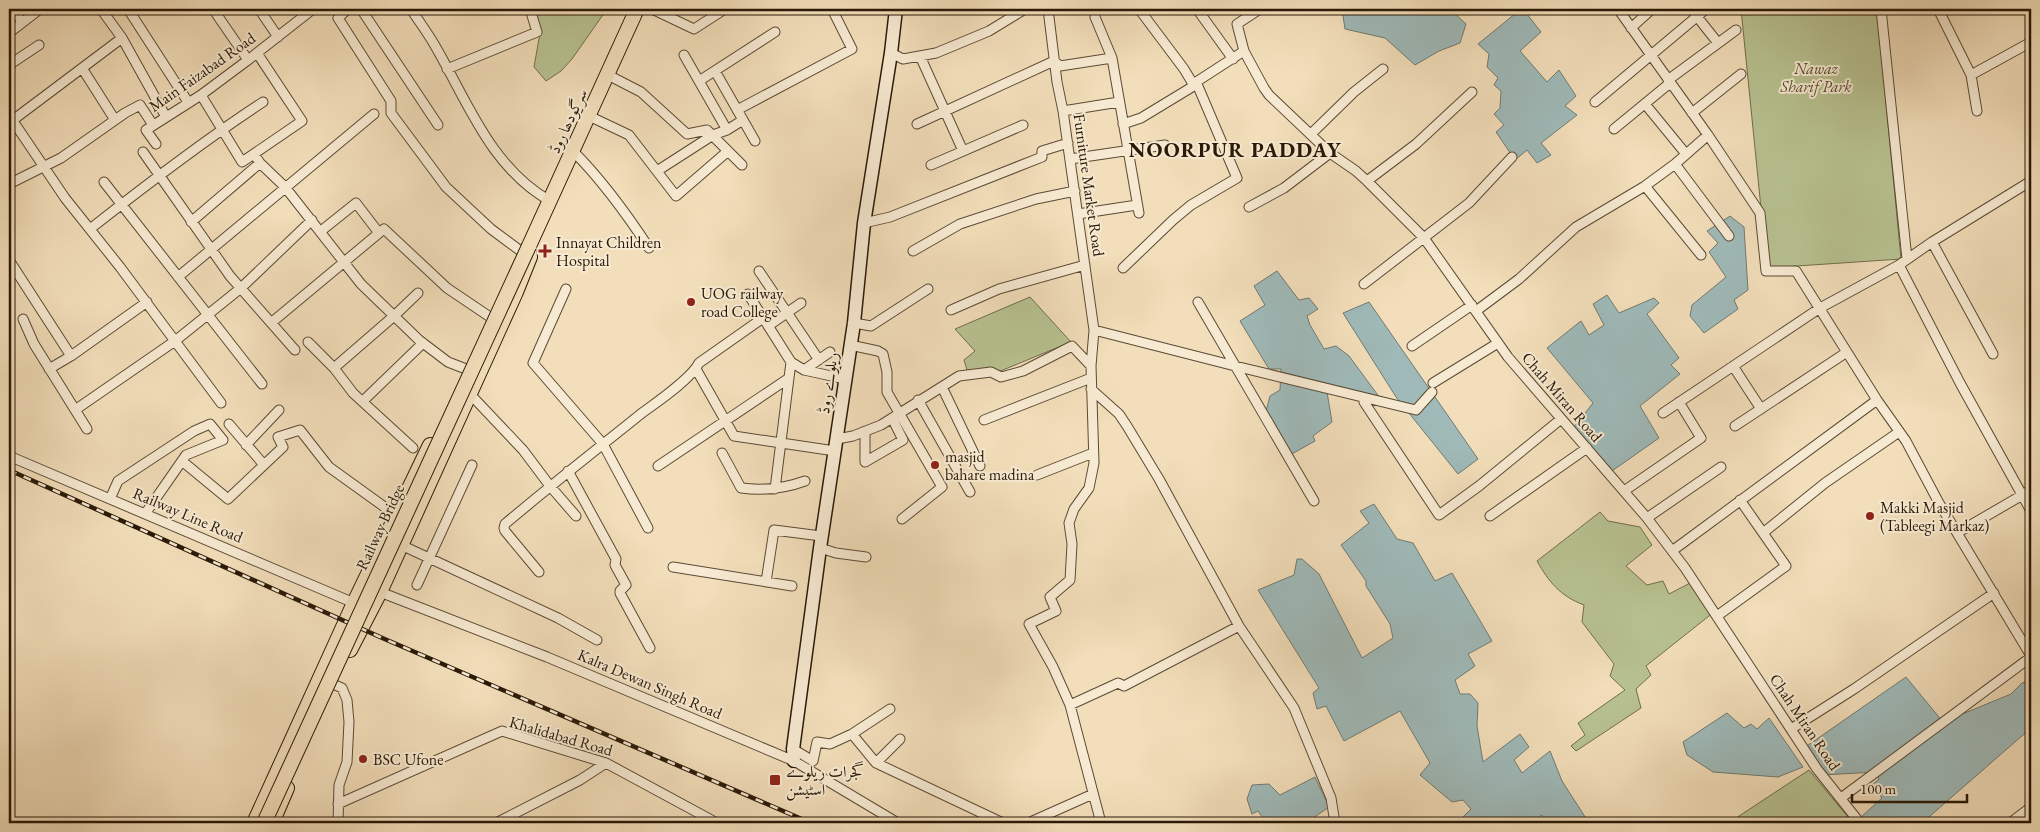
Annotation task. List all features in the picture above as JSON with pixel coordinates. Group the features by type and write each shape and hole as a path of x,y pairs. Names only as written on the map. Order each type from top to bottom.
{"main road":[{"name":"سرگودھا روڈ","path":"526,249 550,201 637,9"},
{"path":"254,823 354,603 490,317 526,249"},
{"path":"272,823 333,684 380,592 526,268 530,257 526,249"},
{"name":"Railway Bridge","path":"264,823 526,249"}],"street":[{"path":"13,9 22,22"},
{"path":"9,33 40,9"},
{"path":"101,9 122,38 166,117"},
{"path":"128,9 188,102"},
{"path":"213,9 248,60"},
{"path":"259,9 278,37"},
{"name":"Main Faizabad Road","path":"9,184 62,158 115,120 140,105 153,125 201,95 258,53 311,9"},
{"path":"348,9 338,18 392,101 391,113 446,187 491,229 526,249"},
{"path":"361,9 438,125"},
{"path":"410,9 434,44 484,135 508,168 532,191 550,201"},
{"path":"447,69 537,32 530,9"},
{"path":"652,9 694,29 725,9"},
{"path":"738,110 852,49 832,9"},
{"name":"ریلوے روڈ","path":"793,755 821,542 854,323 864,223 891,54 896,9"},
{"path":"891,54 903,59 936,53 989,30 1025,9"},
{"name":"Furniture Market Road","path":"1048,9 1094,330 1090,366 1094,463 1089,488 1074,509 1069,523 1072,544 1070,580 1050,597 1056,611 1028,624 1053,667 1070,705 1101,823"},
{"path":"1123,268 1190,205 1237,178 1195,84 1139,9"},
{"path":"1197,9 1233,59"},
{"path":"1618,9 1708,135 1760,213 1766,271 1796,271 1877,400 1900,432 1957,534 2031,657 1841,798"},
{"path":"1631,28 1652,9"},
{"path":"1691,9 1718,43"},
{"path":"1595,102 1706,9"},
{"path":"1881,9 1903,262 1960,382 2031,511"},
{"path":"1938,9 1971,76 1977,111"},
{"name":"Chah Miran Road","path":"1256,10 1237,25 1244,51 1264,88 1330,153 1356,170 1368,181 1424,238 1498,343 1672,550 1817,769 1860,823"},
{"path":"1078,214 1138,209 1112,58 1095,17"},
{"path":"1614,129 1645,104 1669,81 1736,30"},
{"path":"699,81 774,32"},
{"path":"122,38 11,122 65,198 221,403"},
{"path":"1971,76 2031,42"},
{"path":"9,65 39,45"},
{"path":"1123,124 1141,118 1244,51"},
{"path":"201,95 242,162 302,121 258,53"},
{"path":"684,54 727,130"},
{"path":"920,56 963,151"},
{"path":"917,124 1054,61 1060,66 1112,58"},
{"path":"82,68 115,120"},
{"path":"1311,134 1354,92 1383,69"},
{"path":"715,71 755,141"},
{"path":"1692,113 1741,74"},
{"path":"608,75 641,92 687,134 707,130 742,165"},
{"path":"1368,181 1416,144 1472,92"},
{"path":"90,229 159,175 263,102"},
{"path":"1063,111 1119,102"},
{"path":"1645,104 1686,154"},
{"path":"178,277 374,114"},
{"path":"589,116 629,135 676,196 728,151"},
{"path":"657,171 712,135 727,130 743,120"},
{"path":"153,125 146,130 156,144"},
{"path":"931,165 1023,125"},
{"path":"1412,346 1518,279 1576,227 1646,186 1708,135"},
{"path":"864,223 890,217 1042,157 1042,151 1068,143"},
{"path":"1070,159 1165,145"},
{"path":"573,151 596,174 620,203 649,248"},
{"path":"143,152 230,276 295,350"},
{"path":"1249,207 1284,188 1330,153"},
{"path":"254,154 260,163 285,187 361,284 423,344 448,362 466,368"},
{"path":"1364,284 1469,203 1512,157"},
{"path":"191,222 260,163"},
{"path":"1675,164 1729,236"},
{"path":"1663,413 1820,308 1903,262 2031,181"},
{"path":"104,182 262,384"},
{"path":"1646,186 1701,255"},
{"path":"914,251 960,224 1036,199 1075,191"},
{"path":"321,231 356,203 379,233"},
{"path":"75,410 175,341 240,288 312,220"},
{"path":"271,323 384,229 447,288 490,317"},
{"path":"1932,242 1993,354"},
{"path":"9,260 71,356"},
{"path":"951,310 999,289 1085,265"},
{"path":"759,271 819,360"},
{"path":"566,289 533,364 602,444 648,528"},
{"path":"854,323 871,326 928,289"},
{"path":"334,368 394,316 418,292"},
{"path":"748,294 791,362 804,370 846,379"},
{"path":"49,369 71,356 146,302"},
{"path":"1198,302 1314,501"},
{"path":"539,572 504,528 505,524 696,369 699,363 765,322 801,303"},
{"path":"23,319 34,344 87,429"},
{"path":"1094,330 1416,410 1432,387 1498,343"},
{"path":"308,342 334,368 353,393 413,448"},
{"path":"362,402 423,344"},
{"path":"850,345 878,350 883,354 887,372 887,392 942,487 902,519"},
{"path":"696,369 734,436 781,442 836,445 853,436 881,426 918,400 958,376 992,372 1001,376 1023,371 1072,346 1090,366"},
{"path":"804,370 830,352"},
{"path":"1735,426 1847,352"},
{"path":"775,489 791,362"},
{"path":"1733,366 1761,409"},
{"path":"658,466 789,378"},
{"path":"984,420 1091,378"},
{"path":"942,387 980,466"},
{"path":"1091,389 1119,414 1127,426 1159,479 1240,626 1294,708 1331,798 1335,823"},
{"path":"470,394 523,450 576,516"},
{"path":"918,400 970,492"},
{"path":"1672,550 1877,400"},
{"path":"1364,402 1439,515 1479,486 1562,419"},
{"path":"1624,491 1701,438 1680,402"},
{"path":"246,445 280,410"},
{"path":"865,431 865,462 903,440 892,418"},
{"path":"110,499 118,481 194,431 210,424 223,440 186,455 145,514"},
{"path":"229,424 264,465"},
{"path":"182,460 228,499 284,447 278,437 300,430 329,467 397,516"},
{"path":"1763,533 1825,483 1900,432"},
{"path":"1490,516 1587,448"},
{"path":"1037,474 1094,452"},
{"path":"722,453 740,488 787,488 805,481"},
{"name":"Railway Line Road","path":"9,456 354,603"},
{"path":"417,585 472,465"},
{"path":"1647,518 1721,467"},
{"path":"568,471 616,559 615,565 626,584 620,593 650,648"},
{"path":"1957,534 2031,490"},
{"path":"1717,616 1786,566 1740,500"},
{"path":"766,582 774,530 821,542 836,553 866,557"},
{"path":"401,545 558,618 597,640"},
{"path":"673,567 792,586"},
{"name":"Kalra Dewan Singh Road","path":"380,592 793,755 898,823"},
{"path":"1791,730 1994,593"},
{"path":"1070,705 1118,683 1124,686 1240,626"},
{"path":"333,684 342,688 347,700 349,722 347,762 339,786 338,823"},
{"path":"793,755 813,761 817,742 830,744 852,734 890,709"},
{"name":"Khalidabad Road","path":"338,804 502,731 606,762 716,823"},
{"path":"852,734 876,763 1003,823"},
{"path":"876,763 900,739"},
{"path":"496,823 580,780 606,762"},
{"path":"1028,823 1093,794"},
{"path":"2010,823 2031,807"}],"green space":[{"path":"532,9 607,9 572,59 561,71 546,81 534,67 540,33"},
{"name":"Nawaz Sharif Park","path":"1741,9 1877,9 1901,259 1767,268"},
{"path":"1030,297 1071,342 998,372 967,370 964,360 975,351 955,329"},
{"path":"1600,512 1608,521 1640,527 1652,545 1626,566 1647,585 1663,581 1669,594 1694,581 1714,612 1646,666 1651,675 1636,689 1641,708 1576,751 1571,746 1585,735 1578,723 1625,690 1610,676 1614,664 1582,622 1584,605 1556,588 1537,561"},
{"path":"1809,770 1853,823 1730,823 1730,822"}],"water":[{"path":"1342,9 1450,9 1466,24 1460,43 1439,51 1415,65 1385,38 1345,29"},
{"path":"1523,9 1541,32 1520,51 1547,82 1559,70 1576,96 1565,106 1577,115 1541,143 1551,155 1537,163 1527,150 1515,160 1496,132 1504,125 1494,114 1500,108 1501,91 1494,85 1498,78 1487,67 1489,54 1478,44"},
{"path":"1730,216 1744,227 1748,290 1734,300 1738,309 1704,333 1690,316 1692,305 1726,277 1709,252 1718,243 1707,231"},
{"path":"1277,271 1299,300 1309,298 1318,309 1307,316 1324,349 1336,346 1349,356 1380,398 1326,386 1332,422 1313,436 1315,441 1290,455 1279,432 1272,426 1266,411 1270,396 1280,390 1281,369 1269,369 1240,321 1265,305 1254,286"},
{"path":"1607,295 1619,313 1654,298 1659,303 1647,314 1679,358 1671,365 1680,374 1640,406 1659,438 1612,471 1574,427 1593,403 1547,348 1581,321 1589,335 1604,325 1593,304"},
{"path":"1369,302 1478,459 1458,474 1396,397 1343,313"},
{"path":"1374,504 1397,539 1413,543 1435,581 1452,573 1492,641 1468,654 1475,666 1455,680 1460,694 1470,694 1478,703 1477,726 1483,762 1520,734 1529,747 1514,760 1522,773 1550,751 1562,781 1589,823 1545,823 1542,815 1530,823 1466,823 1463,817 1471,809 1463,800 1452,802 1420,775 1430,763 1400,711 1344,741 1326,706 1317,709 1313,693 1319,688 1258,590 1294,575 1297,559 1302,559 1319,574 1362,658 1393,638 1390,624 1366,586 1366,581 1341,545 1369,523 1360,511"},
{"path":"1906,677 1943,722 2011,694 2022,683 2031,680 2031,728 1922,823 1865,823 1861,817 1882,798 1872,785 1879,779 1876,772 1822,775 1804,748"},
{"path":"1727,713 1744,728 1751,724 1757,729 1769,718 1803,767 1778,777 1713,772 1687,755 1683,742"},
{"path":"1315,777 1329,807 1306,823 1259,823 1263,818 1258,811 1252,814 1247,799 1252,785 1269,784 1280,795"}],"railway":[{"path":"9,470 380,637 811,823"}],"place":[{"name":"Innayat Children Hospital","path":"545,251"},
{"name":"UOG railway road College","path":"691,302"},
{"name":"masjid bahare madina","path":"935,465"},
{"name":"Makki Masjid (Tableegi Markaz)","path":"1870,516"},
{"name":"BSC Ufone","path":"363,759"},
{"name":"گجرات ریلوے اسٹیشن","path":"775,780"}],"district":[{"name":"NOORPUR PADDAY","path":"1235,149"}]}
